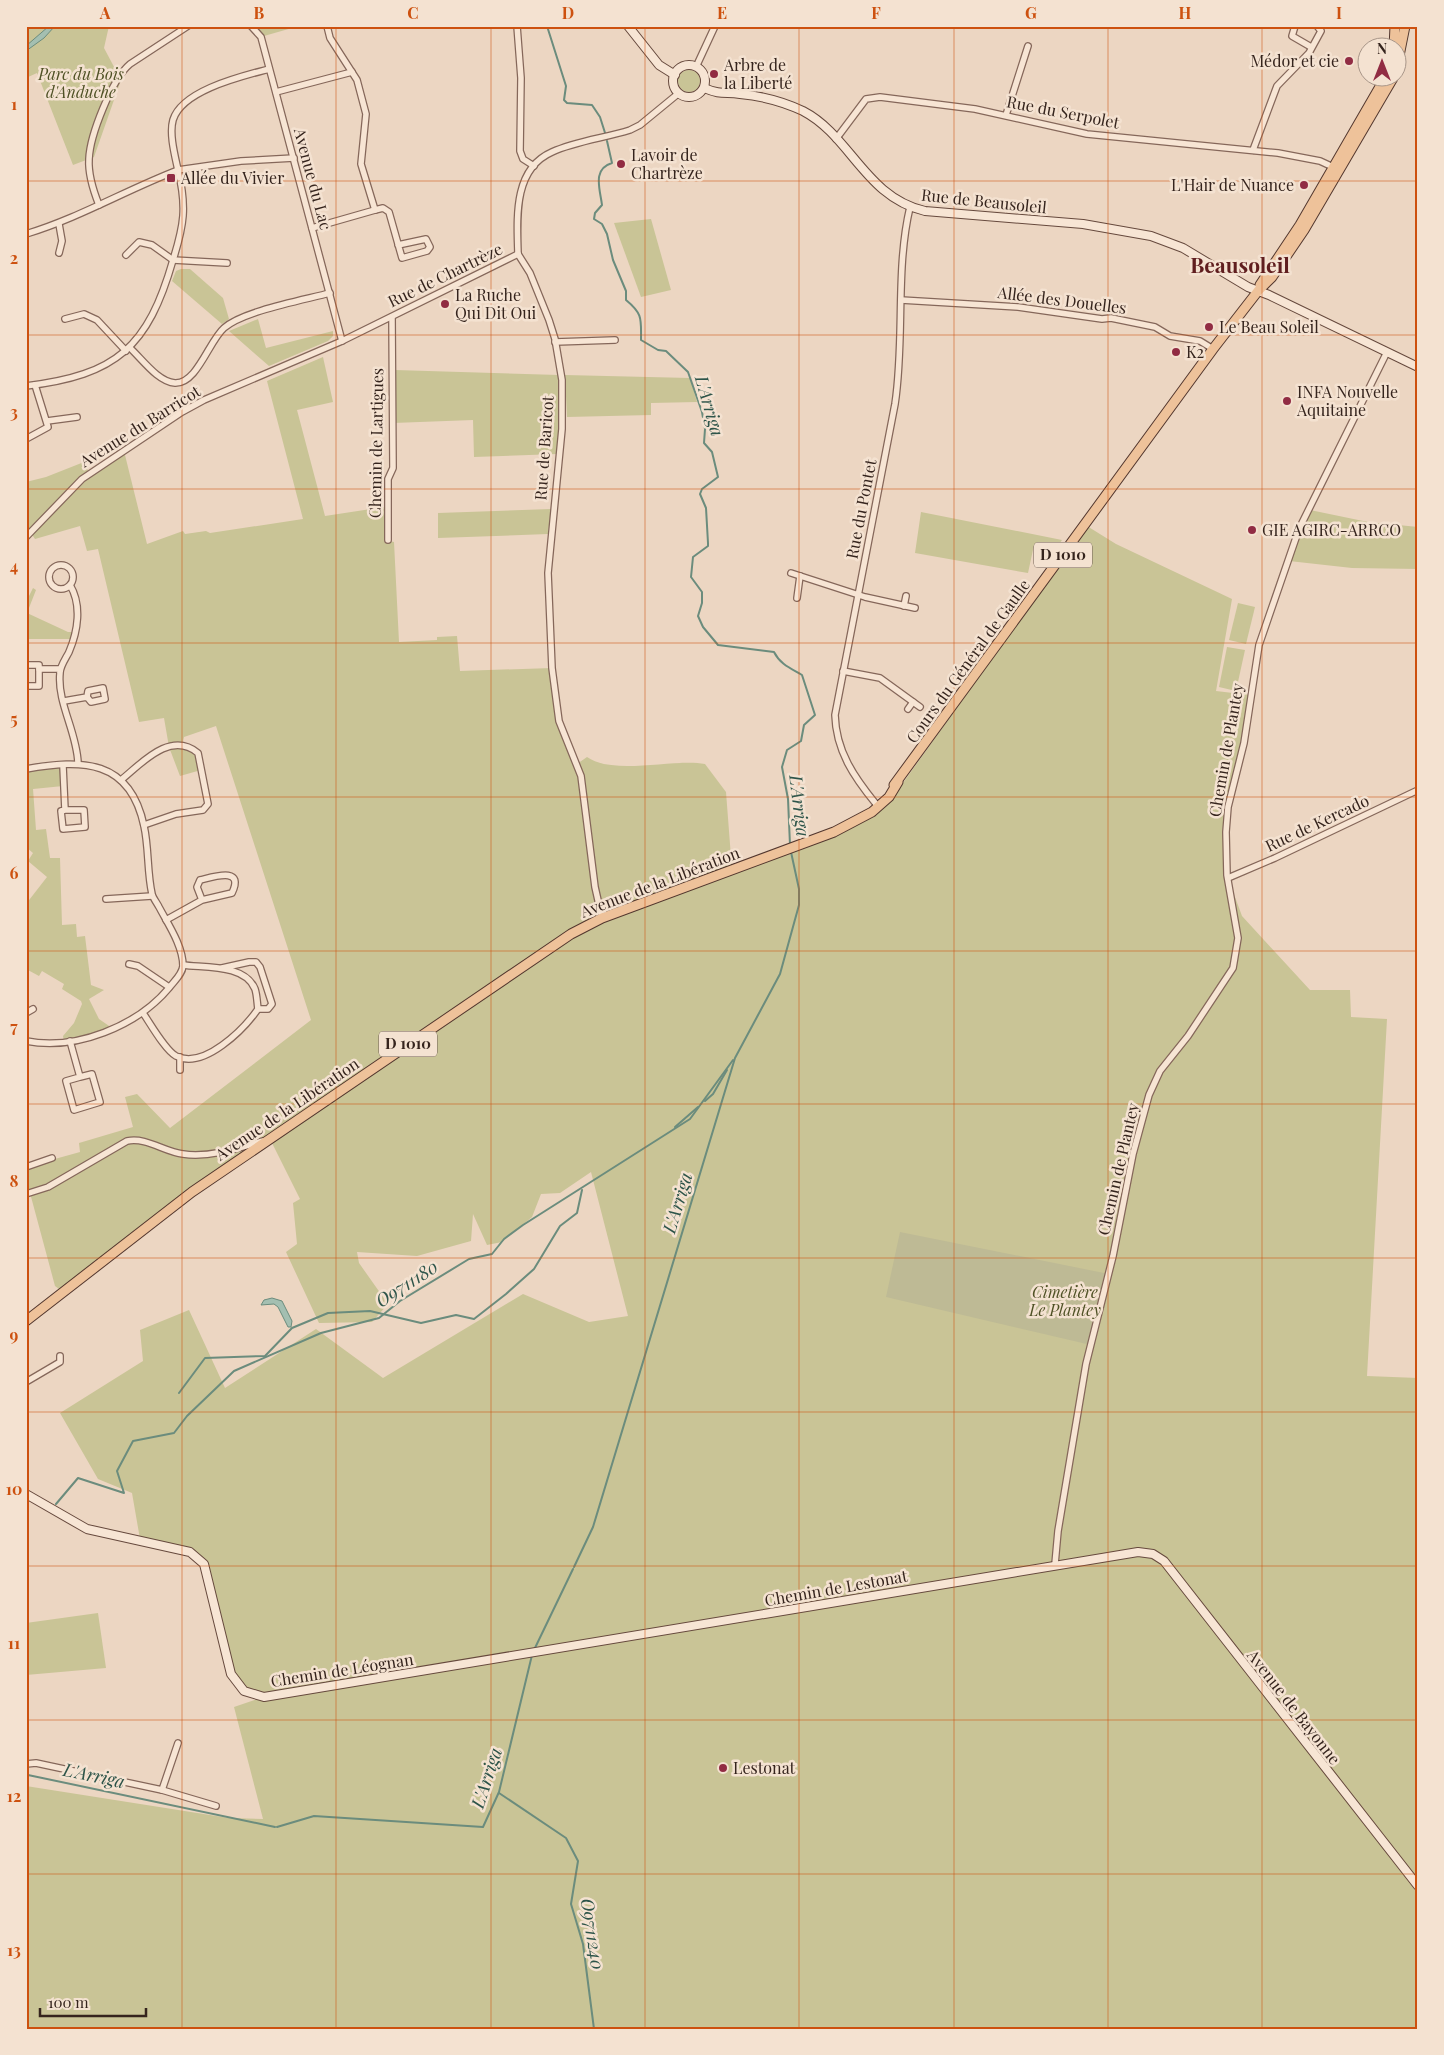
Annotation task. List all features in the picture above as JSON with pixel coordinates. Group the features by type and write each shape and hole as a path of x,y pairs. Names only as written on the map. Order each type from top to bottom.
{"main road":[{"name":"Cours du Général de Gaulle","path":"1342,159 1380,88"},
{"name":"Cours du Général de Gaulle","path":"1258,291 1262,281 1387,88"},
{"name":"Cours du Général de Gaulle","path":"796,846 853,823 883,803 1213,349 1258,291 1272,278 1304,230 1336,169"},
{"name":"Cours du Général de Gaulle","path":"853,823 898,782"},
{"name":"Avenue de la Libération","path":"26,1321 186,1197 549,948 602,918 796,846"}],"street":[{"path":"99,205 90,178 90,154 114,84 122,70 188,26"},
{"name":"Avenue du Lac","path":"251,26 261,37 342,341"},
{"path":"327,26 330,38 357,80 366,114 361,164 375,210"},
{"path":"517,26 521,78 520,151 524,158 534,166"},
{"path":"628,26 659,65 674,75"},
{"path":"696,66 715,26"},
{"path":"1294,26 1292,36 1312,47"},
{"path":"1253,150 1276,86 1298,65 1312,47 1321,31 1317,26"},
{"path":"1006,115 1027,49 1018,49"},
{"path":"683,66 696,66 703,73 704,88 692,96 679,93 674,85 674,75 683,66"},
{"path":"26,386 88,374 101,368 128,349 143,332 154,314 183,229 184,198 178,170 172,122 182,106 206,90 269,69"},
{"path":"276,92 352,72"},
{"name":"Rue de Beausoleil","path":"704,88 718,94 740,94 789,105 812,116 836,139 877,185 910,207 925,211 1084,224 1150,236 1182,248 1258,291 1418,367"},
{"name":"Rue de Chartrèze","path":"342,341 518,254 519,200 523,185 534,166 555,151 609,137 640,125 679,93"},
{"name":"Rue du Serpolet","path":"836,139 862,104 873,97 975,109 1086,134 1188,146 1253,150 1320,161 1336,169"},
{"path":"26,234 59,224 178,170 241,161 294,158"},
{"name":"Rue du Pontet","path":"876,804 851,772 838,736 836,710 898,386 901,300 910,207"},
{"path":"312,228 383,208 389,212 398,245 402,258 427,251 430,248 426,239 398,245"},
{"path":"59,224 62,241 59,253"},
{"path":"126,255 139,242 152,245 173,260 227,264"},
{"name":"Rue de Baricot","path":"518,254 530,273 556,342 563,401 548,559 549,623 557,712 581,776 595,887 602,918"},
{"path":"65,319 84,314 97,320 163,379 175,383 184,382 192,375 224,327 239,319 330,293"},
{"name":"Allée des Douelles","path":"901,300 986,304 1102,319 1111,318 1155,327 1170,336 1200,341 1213,349"},
{"name":"Chemin de Lartigues","path":"388,540 388,479 393,468 392,317"},
{"path":"556,342 615,340"},
{"name":"Avenue du Barricot","path":"26,537 82,479 182,412 200,402 342,341"},
{"name":"Chemin de Plantey","path":"1055,1564 1058,1530 1086,1364 1113,1256 1133,1154 1148,1095 1160,1071 1188,1036 1233,968 1238,938 1228,878 1226,832 1228,807 1244,743 1259,645 1299,529 1387,352"},
{"path":"26,439 48,427 35,385"},
{"path":"47,421 77,417"},
{"path":"70,585 63,589 53,586 49,576 53,569 60,566 68,568 73,578 70,585 77,599 77,622 70,649 60,669 64,701 75,740 78,763"},
{"path":"791,573 916,608"},
{"path":"797,598 800,576"},
{"path":"904,606 906,596"},
{"path":"26,665 38,665 39,669 38,686 26,686"},
{"path":"39,669 60,669"},
{"path":"844,671 880,678 920,707"},
{"path":"64,701 86,697"},
{"path":"908,709 913,702"},
{"path":"121,780 147,756 159,750 182,746 192,748 198,753 208,804 203,810 176,814 144,825"},
{"path":"26,770 78,763 96,766 121,780 137,805 144,825 152,896 166,920 183,965 182,973 143,1013 104,1032 70,1041 44,1043 26,1041"},
{"path":"63,766 65,810"},
{"name":"Rue de Kercado","path":"1228,878 1276,858 1418,790"},
{"path":"65,810 84,810 85,827 63,829 61,811 65,810"},
{"path":"166,920 202,900 232,893 235,888 234,880 230,875 224,873 200,880 197,887 202,900"},
{"path":"106,899 152,896"},
{"path":"218,969 256,962 267,983 272,1004 268,1009 258,1009"},
{"path":"129,964 138,966 170,987"},
{"path":"143,1013 170,1050 180,1057 196,1057 217,1049 241,1030 258,1009 256,991 247,978 234,971 183,965"},
{"path":"26,1013 33,1009"},
{"path":"70,1041 80,1077"},
{"path":"180,1057 180,1070"},
{"path":"92,1074 100,1102 74,1110 66,1081 80,1077 92,1074"},
{"path":"26,1194 48,1188 121,1143 134,1140 182,1154 233,1149 270,1139"},
{"path":"26,1167 52,1158"},
{"path":"26,1382 60,1362 60,1356"},
{"name":"Chemin de Léognan","path":"26,1494 87,1529 190,1552 197,1556 204,1564 231,1674 241,1689 254,1695 264,1697 533,1652"},
{"name":"Chemin de Lestonat","path":"533,1652 1055,1564 1144,1552"},
{"name":"Avenue de Bayonne","path":"1144,1552 1164,1561 1322,1766 1418,1886"},
{"path":"162,1790 178,1743"},
{"path":"26,1764 36,1763 162,1790 216,1806"}],"green space":[{"name":"Parc du Bois d'Anduche","path":"26,26 109,26 104,48 121,80 94,157 73,165 37,73 26,78"},
{"path":"256,26 291,26 292,28 264,36"},
{"path":"689,70 697,73 700,81 697,89 689,92 681,89 678,81 681,73"},
{"path":"651,219 671,290 641,297 614,223"},
{"path":"190,269 223,298 229,319 222,324 172,281 176,271"},
{"path":"258,319 266,348 333,331 333,336 328,341 269,366 229,331"},
{"path":"323,357 333,402 297,410 325,516 384,507 384,540 394,542 399,642 437,640 437,637 457,636 460,671 552,668 557,712 577,764 587,757 599,763 628,766 677,763 705,764 726,792 732,870 794,850 834,834 873,814 890,801 1087,526 1116,544 1232,599 1216,691 1250,695 1244,743 1228,807 1228,878 1242,916 1310,990 1350,990 1351,1017 1387,1019 1367,1376 1418,1378 1418,2029 26,2029 26,1786 229,1818 263,1819 234,1707 263,1697 254,1695 236,1682 204,1564 197,1556 140,1539 132,1493 98,1479 60,1413 143,1361 140,1330 189,1310 225,1388 316,1329 383,1378 523,1294 589,1322 628,1316 591,1172 560,1193 541,1194 532,1217 502,1242 487,1245 473,1214 471,1241 417,1256 357,1252 359,1263 388,1304 372,1322 319,1323 286,1252 297,1244 293,1203 300,1199 270,1139 63,1292 55,1286 30,1193 26,1194 26,1167 80,1152 79,1143 133,1127 125,1097 137,1094 170,1128 311,1020 216,726 184,737 182,746 198,753 201,770 180,776 169,747 164,718 139,722 98,549 87,551 80,526 35,539 31,533 26,537 26,482 46,477 84,462 89,473 124,451 147,544 183,531 185,534 206,531 210,533 303,519 267,381"},
{"path":"395,370 559,375 560,427 557,454 474,457 473,420 393,423"},
{"path":"565,375 690,378 697,402 651,403 651,415 567,417"},
{"path":"551,509 548,534 438,538 438,513"},
{"path":"1310,510 1368,522 1418,527 1418,569 1352,568 1289,561"},
{"path":"921,512 1062,540 1056,549 1034,545 1028,573 915,553"},
{"path":"33,588 36,590 27,613 68,632 75,632 73,639 26,639 26,602"},
{"path":"1238,603 1255,607 1246,644 1229,640"},
{"path":"1227,647 1245,650 1236,691 1219,687"},
{"path":"63,766 63,786 33,789 36,830 46,829 50,858 60,858 62,925 76,924 77,937 85,936 91,985 104,990 89,999 99,1019 112,1028 64,1042 63,1036 74,1023 82,1004 81,1001 62,989 64,984 42,971 39,976 26,969 26,904 47,877 28,861 33,853 26,847 26,769"},
{"name":"Cimetière Le Plantey","path":"900,1232 1109,1274 1091,1345 886,1297"},
{"path":"98,1613 106,1668 26,1675 26,1623"}],"shaded area":[{"path":"49,26 55,26 44,38 26,51 26,46"},
{"path":"272,1298 282,1301 292,1321 291,1327 288,1327 278,1307 274,1304 261,1305 264,1300"}],"waterway":[{"name":"L'Arriga","path":"547,26 566,86 564,100 567,103 592,105 600,117 606,136"},
{"name":"L'Arriga","path":"607,141 612,163 606,166 600,175 599,186 602,205 595,213 594,219 602,224 607,234 613,260 626,291 626,300 636,309 640,317 641,340 658,350 666,351 688,372 702,412 705,429 704,443 712,452 718,477 702,489 700,494 706,508 708,546 693,557 691,577 702,592 702,603 698,616 703,627 718,645 774,652 782,663 802,675 815,715 804,725 801,741 787,750 782,767 788,799 790,845"},
{"name":"L'Arriga","path":"574,1567 593,1527 735,1058 780,974 799,905 799,889 791,852"},
{"name":"O9711180","path":"56,1504 78,1478 124,1493 117,1471 133,1441 174,1433 187,1416 234,1371 321,1333 379,1318 400,1301 469,1259 492,1254 504,1239 523,1225 690,1119 733,1060"},
{"name":"O9711180","path":"705,1101 713,1094 727,1070"},
{"name":"O9711180","path":"675,1127 698,1107"},
{"path":"179,1393 205,1358 265,1356 292,1328 328,1313 370,1311 421,1323 456,1315 474,1319 534,1269 560,1226 577,1213 582,1190"},
{"name":"L'Arriga","path":"534,1650 573,1569"},
{"name":"L'Arriga","path":"277,1827 314,1816 483,1827 499,1792 532,1655"},
{"name":"L'Arriga","path":"26,1777 28,1775 275,1827"},
{"name":"O9711240","path":"499,1793 566,1838 578,1861 571,1904 583,1944 594,2029"}],"place":[{"name":"Médor et cie","path":"1349,61"},
{"name":"Arbre de la Liberté","path":"714,74"},
{"name":"Lavoir de Chartrèze","path":"621,164"},
{"name":"Allée du Vivier","path":"171,178"},
{"name":"L'Hair de Nuance","path":"1304,185"},
{"name":"La Ruche Qui Dit Oui","path":"445,304"},
{"name":"Le Beau Soleil","path":"1209,327"},
{"name":"K2","path":"1176,352"},
{"name":"INFA Nouvelle Aquitaine","path":"1287,401"},
{"name":"GIE AGIRC-ARRCO","path":"1252,530"},
{"name":"Lestonat","path":"723,1768"}],"district":[{"name":"Beausoleil","path":"1240,266"}]}
